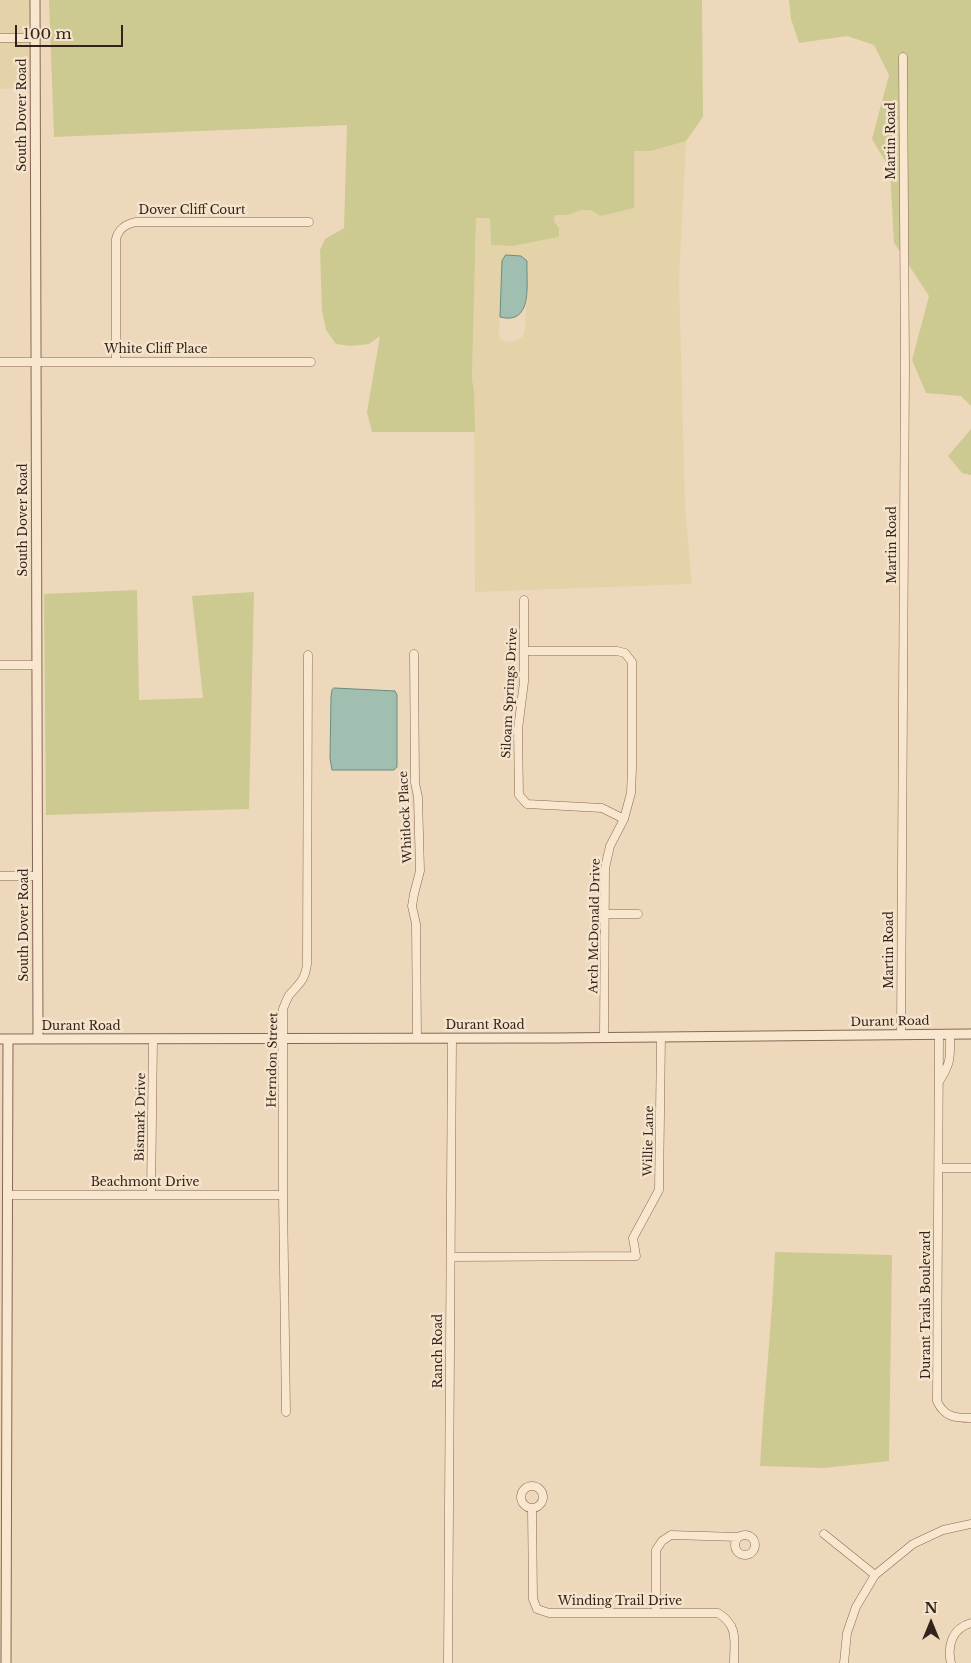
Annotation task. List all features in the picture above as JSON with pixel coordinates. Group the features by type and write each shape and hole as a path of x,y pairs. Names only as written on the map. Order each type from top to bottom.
{"street":[{"name":"South Dover Road","path":"35,0 38,1039"},
{"path":"0,38 35,38"},
{"name":"Martin Road","path":"901,1034 905,367 903,57"},
{"name":"Dover Cliff Court","path":"116,361 116,239 123,227 136,222 309,222"},
{"name":"White Cliff Place","path":"0,362 311,362"},
{"name":"Siloam Springs Drive","path":"524,600 524,682 518,729 519,795 527,804 602,808 624,819"},
{"name":"Arch McDonald Drive","path":"525,651 625,653 630,658 633,668 631,793 624,819 606,858 604,1037"},
{"name":"Whitlock Place","path":"414,654 415,783 418,797 420,871 412,906 416,924 417,1038"},
{"name":"Herndon Street","path":"286,1412 282,1195 283,1009 289,996 301,984 306,973 307,964 308,655"},
{"path":"0,665 37,665"},
{"path":"0,876 38,876"},
{"path":"606,914 638,914"},
{"name":"Durant Trails Boulevard","path":"939,1034 938,1401 940,1408 946,1414 958,1418 971,1418"},
{"path":"939,1082 949,1067 950,1034"},
{"name":"Durant Road","path":"4,1039 153,1040 971,1034"},
{"name":"Willie Lane","path":"451,1257 636,1256 633,1238 659,1190 661,1037"},
{"name":"Ranch Road","path":"448,1663 452,1038"},
{"path":"4,1039 8,1195 3,1578 6,1663"},
{"name":"Bismark Drive","path":"151,1194 153,1040"},
{"path":"939,1168 971,1168"},
{"name":"Beachmont Drive","path":"8,1195 282,1195"},
{"name":"Winding Trail Drive","path":"532,1508 533,1599 537,1609 549,1613 718,1613 728,1619 733,1627 734,1663"},
{"path":"844,1663 847,1633 856,1607 875,1574 913,1544 942,1530 971,1524"},
{"path":"824,1534 875,1574"},
{"path":"656,1613 656,1550 662,1541 671,1536 739,1537"},
{"path":"951,1663 948,1652 953,1636 965,1625 971,1623"}],"shaded area":[{"path":"0,0 32,0 32,34 0,34"},
{"path":"49,0 702,0 703,117 686,141 651,151 634,151 634,208 601,216 590,210 581,210 568,215 555,215 554,221 559,228 559,237 513,246 491,245 490,218 476,218 472,379 475,432 372,432 367,412 380,336 369,344 351,346 336,344 326,330 322,310 320,250 325,239 344,228 347,125 54,137"},
{"path":"789,0 971,0 971,406 961,396 926,393 912,360 929,296 908,264 906,53 899,54 901,253 894,243 890,169 872,139 889,75 874,45 847,36 799,43 791,19"},
{"path":"0,42 32,42 32,88 0,89"},
{"path":"686,141 679,280 685,507 692,584 475,592 474,391 472,379 476,218 490,218 491,245 513,246 559,237 559,228 554,221 555,215 568,215 581,210 590,210 601,216 634,151 651,151","holes":["516,255 521,256 527,261 525,329 523,336 516,341 506,342 500,339 499,335 502,261"]},
{"path":"506,255 521,256 527,261 526,300 523,309 518,315 511,318 500,317 502,261"},
{"path":"971,429 971,475 962,473 948,456"},
{"path":"137,590 139,700 203,698 192,596 254,592 249,809 46,815 44,594"},
{"path":"334,688 395,691 397,695 397,767 394,770 332,770 330,758 331,697"},
{"path":"775,1252 892,1255 889,1461 824,1468 760,1466"}]}
